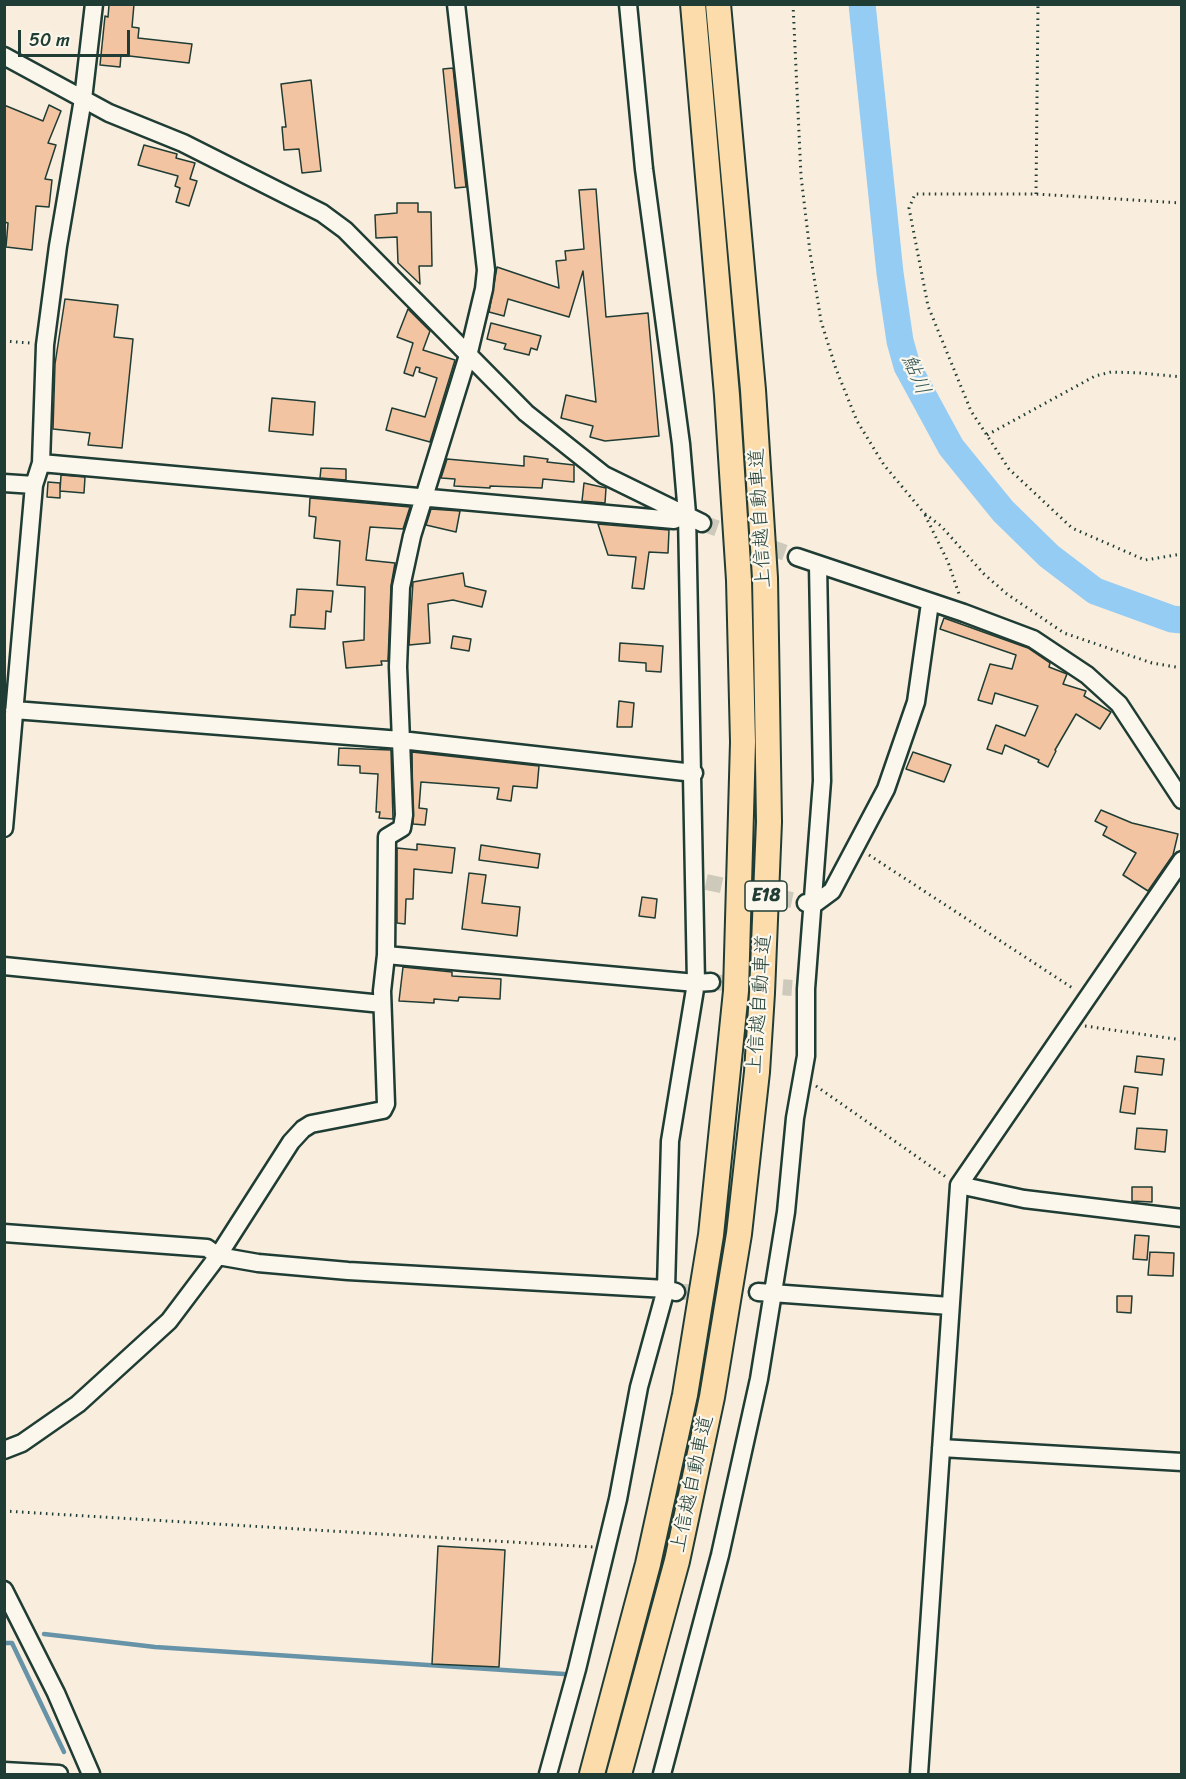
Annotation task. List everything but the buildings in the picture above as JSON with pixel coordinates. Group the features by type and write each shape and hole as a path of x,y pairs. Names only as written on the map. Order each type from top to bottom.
{"highway":[{"name":"上信越自動車道","path":"592,1774 648,1564 685,1395 711,1235 736,991 743,742 738,580 727,395 693,4"},
{"name":"上信越自動車道","path":"619,1774 677,1561 712,1397 740,1223 762,993 769,810 765,578 753,390 718,4"}],"street":[{"path":"4,828 8,742 14,710 34,485 41,463 45,345 58,246 83,99 94,4"},
{"path":"4,1450 22,1443 78,1404 170,1322 219,1256 291,1142 303,1129 311,1124 383,1110 388,1097 384,1070 382,1004 386,955 387,837 402,828 404,815 398,668 401,587 423,498 468,352 484,290 486,270 456,4"},
{"path":"548,1774 577,1669 604,1548 618,1499 639,1387 671,1290 670,1142 704,982 694,773 695,518 644,169 628,4"},
{"path":"4,56 83,99 183,143 322,213 345,230 526,413 604,475 695,518"},
{"path":"41,463 674,520 695,518"},
{"path":"4,483 34,485"},
{"path":"797,557 964,613 1033,639 1087,675 1119,704 1182,800"},
{"path":"662,1774 720,1556 759,1379 766,1292 806,1056 799,988 822,781 818,565"},
{"path":"809,904 832,891 886,789 916,702 930,603"},
{"path":"14,710 401,740 694,773"},
{"path":"919,1774 959,1185 1182,860"},
{"path":"386,955 704,982"},
{"path":"4,966 382,1004"},
{"path":"959,1185 1024,1199 1182,1218"},
{"path":"4,1233 207,1248 219,1256 258,1263 348,1271 671,1290"},
{"path":"766,1292 950,1306"},
{"path":"941,1448 1182,1462"},
{"path":"4,1590 56,1693 91,1774"},
{"path":"4,1771 59,1774"}],"path":[{"path":"793,4 801,176 821,321 836,369 857,421 884,465 924,513 948,562 964,613"},
{"path":"1036,194 1038,4"},
{"path":"1182,203 1036,194 915,194 909,208 928,306 971,411 1009,469 1072,528 1145,560 1182,554"},
{"path":"4,341 45,345"},
{"path":"987,435 1095,376 1111,372 1182,377"},
{"path":"924,513 941,525 984,574 1007,594 1064,633 1152,663 1182,668"},
{"path":"857,847 1087,997"},
{"path":"1068,1024 1182,1040"},
{"path":"802,1076 959,1185"},
{"path":"4,1511 604,1548"}],"waterway":[{"name":"鮎川","path":"862,4 890,273 900,341 907,366 951,447 1003,511 1049,556 1095,591 1172,619 1182,620"},
{"path":"44,1634 155,1647 564,1674"},
{"path":"4,1643 12,1643 64,1752"}],"tunnel":[{"path":"702,523 797,557"},
{"path":"706,882 806,903"},
{"path":"711,982 792,988"},
{"path":"677,1292 758,1292"}]}
